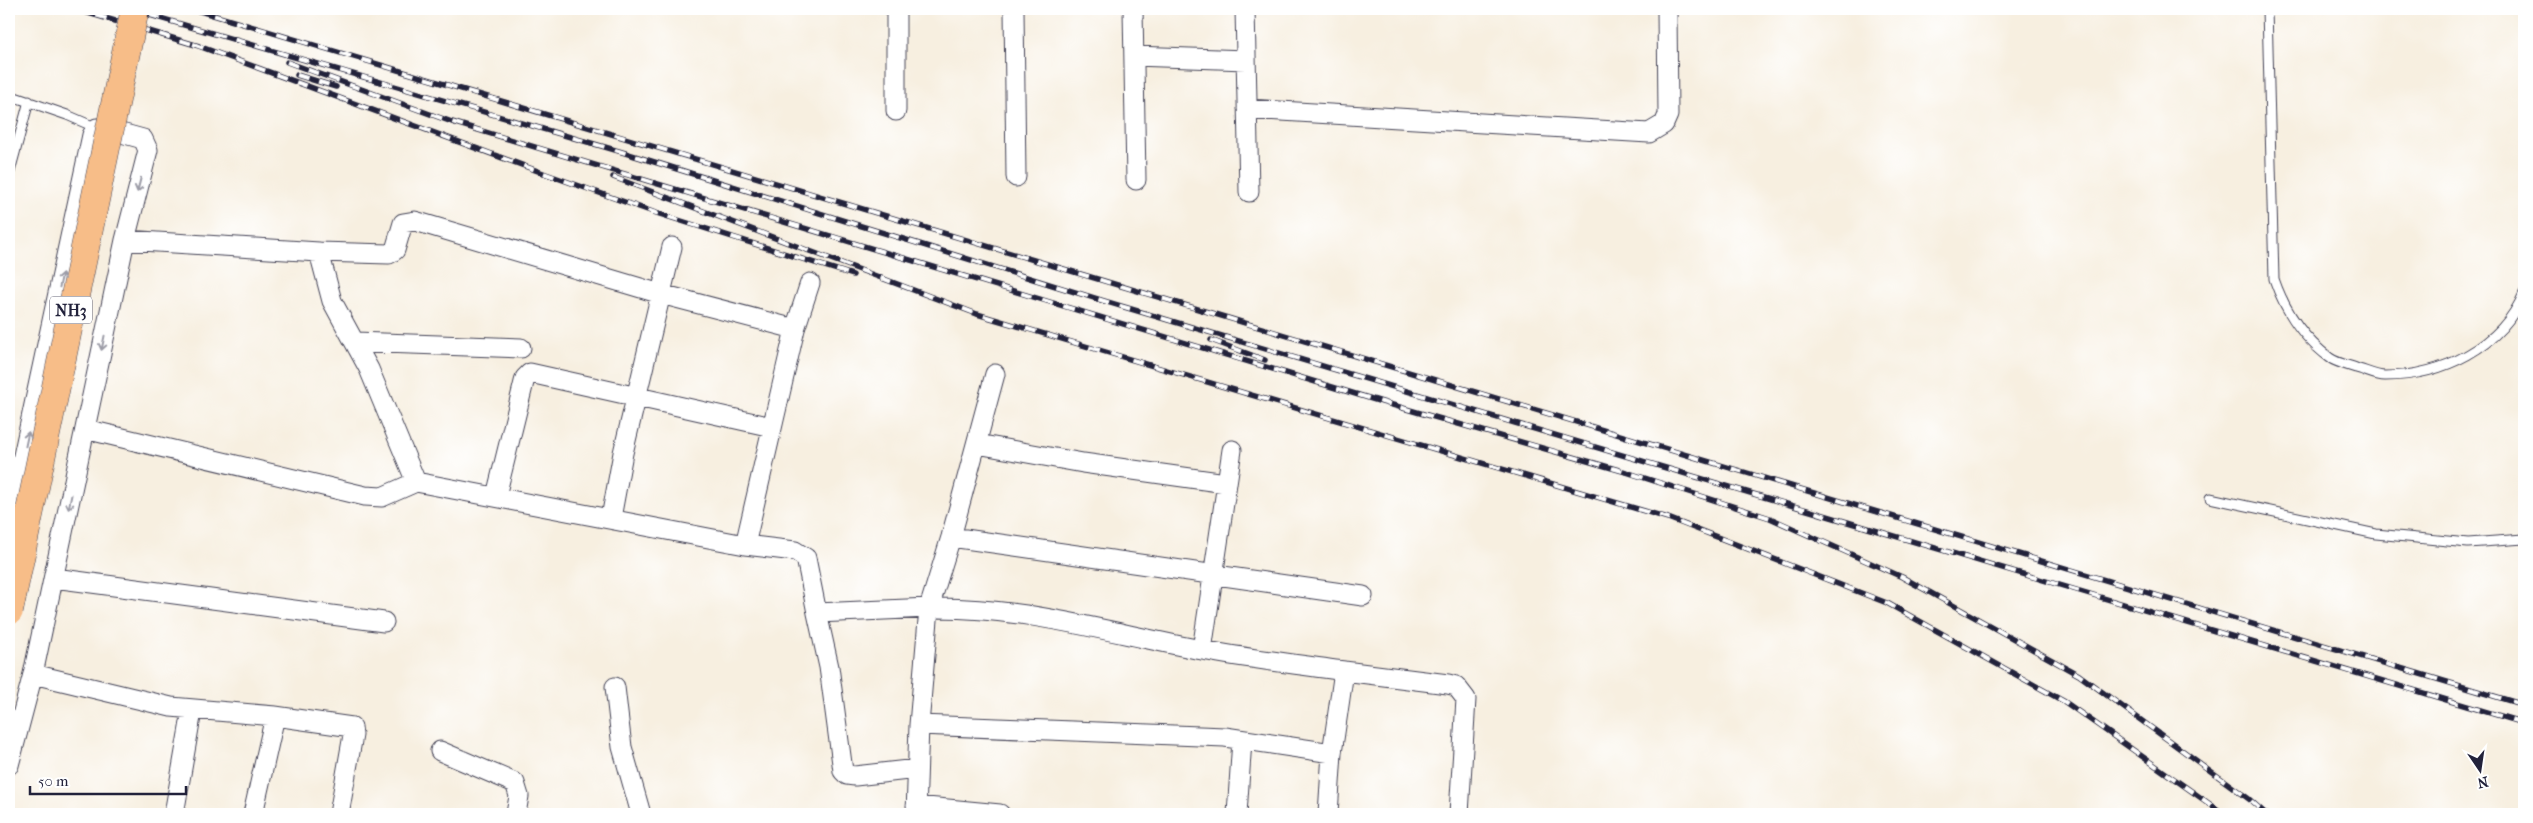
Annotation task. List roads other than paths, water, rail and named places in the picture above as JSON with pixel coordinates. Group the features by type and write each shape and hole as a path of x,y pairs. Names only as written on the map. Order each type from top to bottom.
{"highway":[{"name":"NH3","path":"9,611 136,9"}],"street":[{"path":"896,9 896,111"},
{"path":"1014,9 1016,177"},
{"path":"1133,9 1136,180"},
{"path":"1245,9 1249,192"},
{"path":"1247,109 1649,133 1664,124 1668,115 1667,9"},
{"path":"1134,56 1246,60"},
{"path":"9,521 92,135 97,128 143,139 147,144 148,150 125,240 33,674 9,765"},
{"path":"125,240 320,252 392,253 403,223 415,221 662,294 795,329"},
{"path":"611,518 672,247"},
{"path":"320,252 332,301 355,342 416,482"},
{"path":"744,545 795,329 810,283"},
{"path":"355,342 522,348"},
{"path":"496,496 525,378 530,373 540,373 637,398 772,427"},
{"path":"995,374 951,537 929,608 919,724 916,810 1000,814"},
{"path":"85,429 365,496 382,497 416,482 744,545 802,554 808,564 828,667 843,771 847,775 855,776 917,769"},
{"path":"977,444 1083,463 1226,484"},
{"path":"1202,650 1232,450"},
{"path":"951,537 1362,596"},
{"path":"54,578 384,622"},
{"path":"817,613 929,608 985,608 1046,618 1202,650 1448,684 1463,692 1466,699 1459,814"},
{"path":"1328,814 1332,754 1344,671"},
{"path":"33,674 148,703 192,711 274,716 352,727 353,735 340,814"},
{"path":"615,687 622,747 641,814"},
{"path":"174,814 192,711"},
{"path":"253,814 274,716"},
{"path":"919,724 1242,740 1332,754"},
{"path":"1237,814 1242,740"},
{"path":"440,751 515,783 519,796 516,814"}],"lane":[{"path":"2267,9 2274,279 2283,305 2302,332 2332,360 2383,376 2426,372 2461,358 2494,338 2517,311 2524,293"},
{"path":"9,95 97,128"},
{"path":"9,175 29,101"},
{"path":"2210,498 2376,534 2468,543 2524,539"}],"railway":[{"path":"75,9 199,46"},
{"path":"129,9 622,152 1104,301 2524,723"},
{"path":"193,9 2524,705"},
{"path":"193,44 653,212 853,275"},
{"path":"287,62 452,122 1382,402 1626,472 1770,518 1902,577 2079,675 2249,799 2266,814"},
{"path":"297,75 336,87"},
{"path":"613,177 977,314 1668,518 1887,603 2065,702 2224,814"},
{"path":"1211,340 1265,360"}]}
